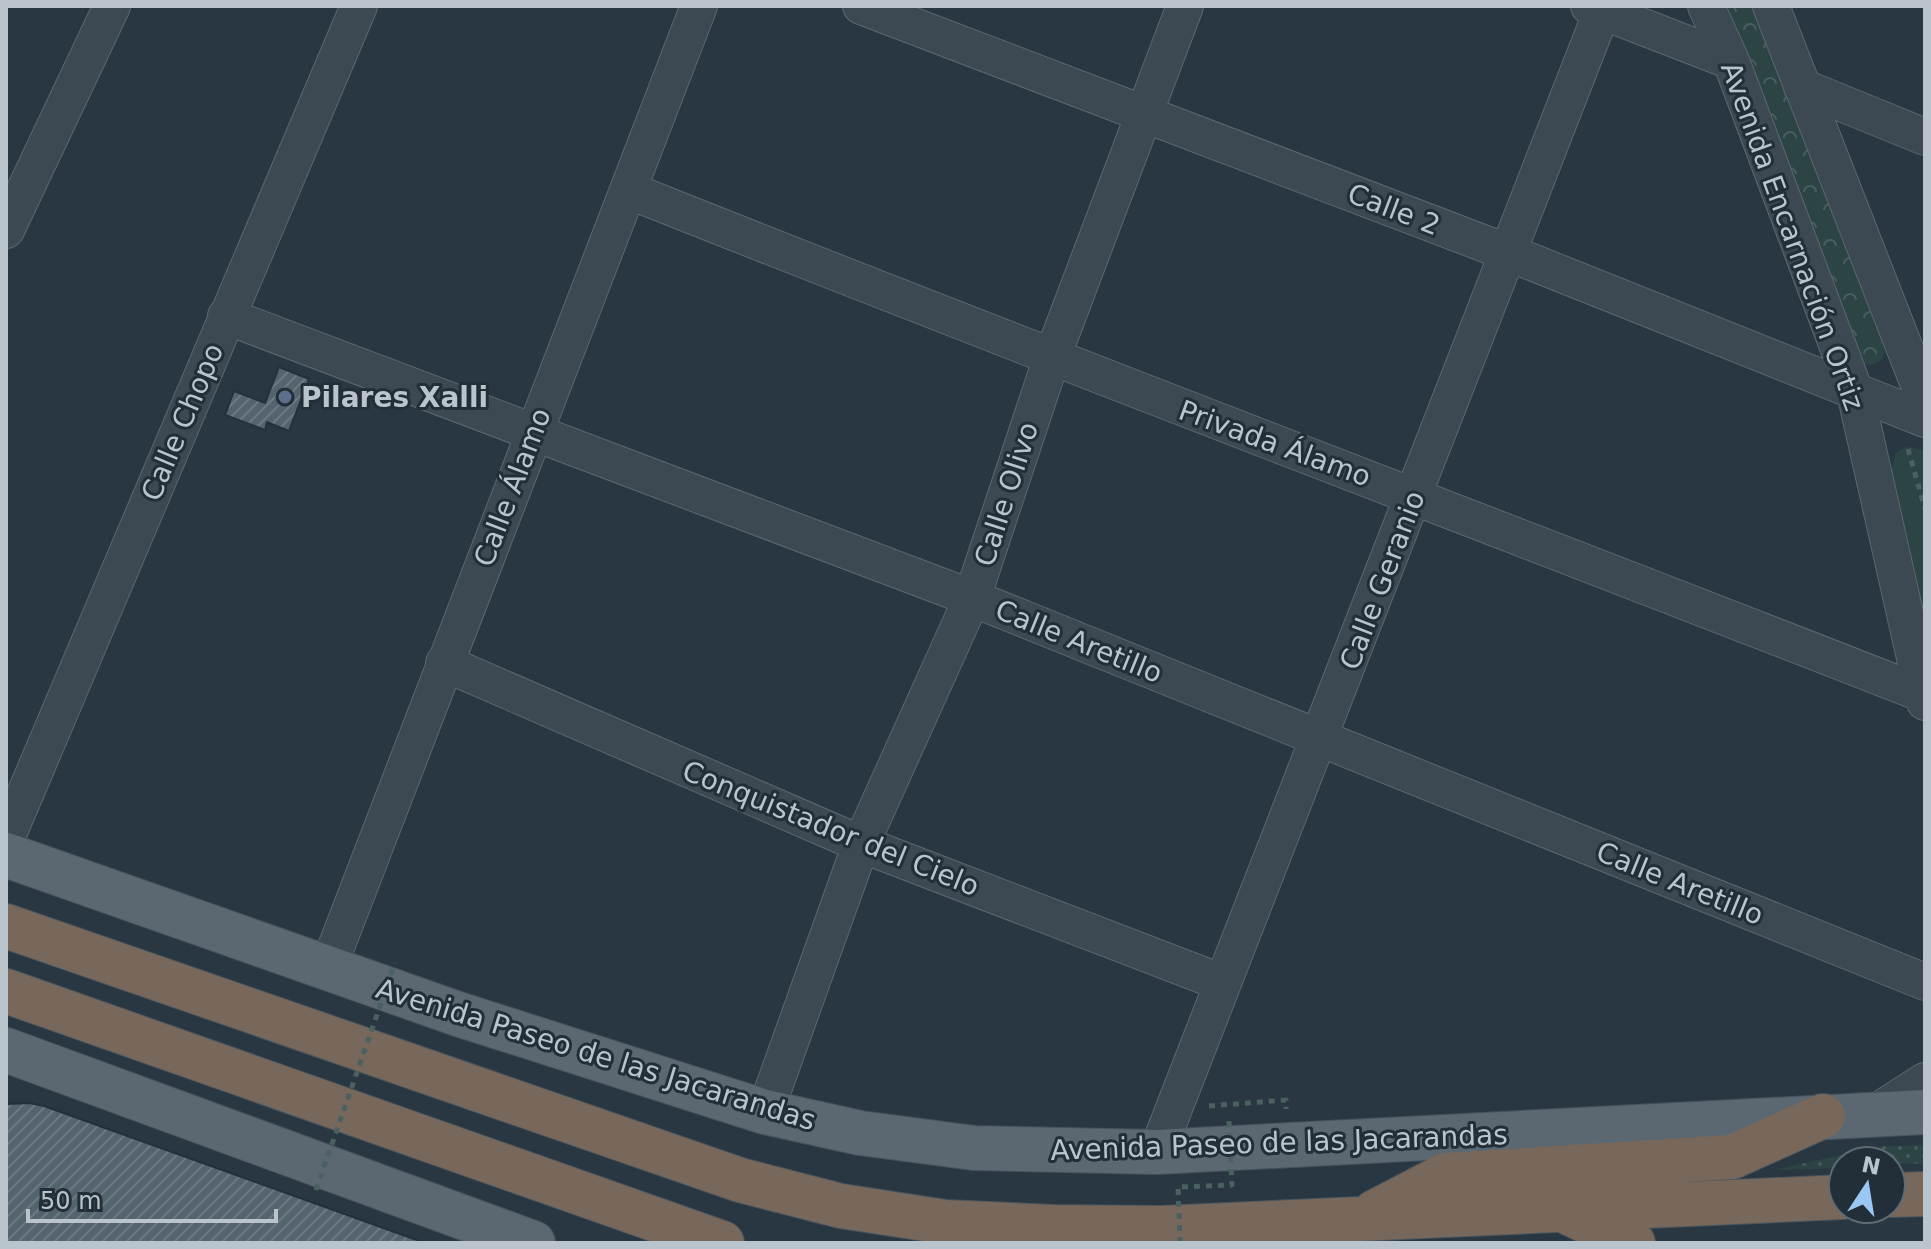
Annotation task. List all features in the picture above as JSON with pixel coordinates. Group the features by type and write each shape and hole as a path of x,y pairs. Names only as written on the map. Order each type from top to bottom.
{"highway":[{"path":"6,926 740,1180 841,1206 945,1222 1162,1228 1827,1198"},
{"path":"6,991 722,1243"},
{"path":"1365,1217 1446,1175 1732,1157 1823,1116"},
{"path":"1561,1209 1619,1240 1672,1204"}],"main road":[{"name":"Avenida Paseo de las Jacarandas","path":"6,855 328,968 765,1112 860,1133 974,1148 1157,1152 1925,1112"},
{"path":"6,1050 533,1243"}],"street":[{"path":"6,230 112,6"},
{"name":"Calle Chopo","path":"6,839 359,6"},
{"name":"Calle Álamo","path":"328,968 699,6"},
{"name":"Calle 2","path":"861,6 1509,253 1925,419"},
{"name":"Calle Olivo","path":"765,1112 861,844 972,598 1051,360 1185,6"},
{"name":"Avenida Encarnación Ortiz","path":"1706,6 1731,61 1855,392 1924,698"},
{"name":"Avenida Encarnación Ortiz","path":"1771,6 1925,400"},
{"path":"1599,8 1731,61"},
{"name":"Calle Geranio","path":"1157,1152 1509,253 1599,8"},
{"path":"1802,87 1925,137"},
{"name":"Privada Álamo","path":"628,190 1051,360 1415,495 1924,698"},
{"name":"Calle Aretillo","path":"226,316 972,598 1925,982"},
{"name":"Conquistador del Cielo","path":"444,663 861,844 1223,983"},
{"path":"1872,1115 1925,1081"}],"path":[{"path":"316,1190 395,963"},
{"path":"1176,1108 1286,1100"},
{"path":"1180,1243 1178,1187 1232,1185 1229,1121"}],"green space":[{"path":"1720,6 1757,6 1885,346 1882,359 1873,365 1863,364"},
{"path":"1906,447 1925,450 1925,618 1891,471 1896,453"},
{"path":"1907,1145 1925,1145 1925,1164 1907,1163"},
{"path":"1827,1158 1827,1168 1772,1170"}],"building":[{"name":"Pilares Xalli","path":"279,367 309,379 289,431 267,422 265,430 225,415 234,391 265,403"},
{"path":"30,1103 425,1243 6,1243 6,1104"}],"place":[{"name":"Pilares Xalli","path":"285,397"}]}
